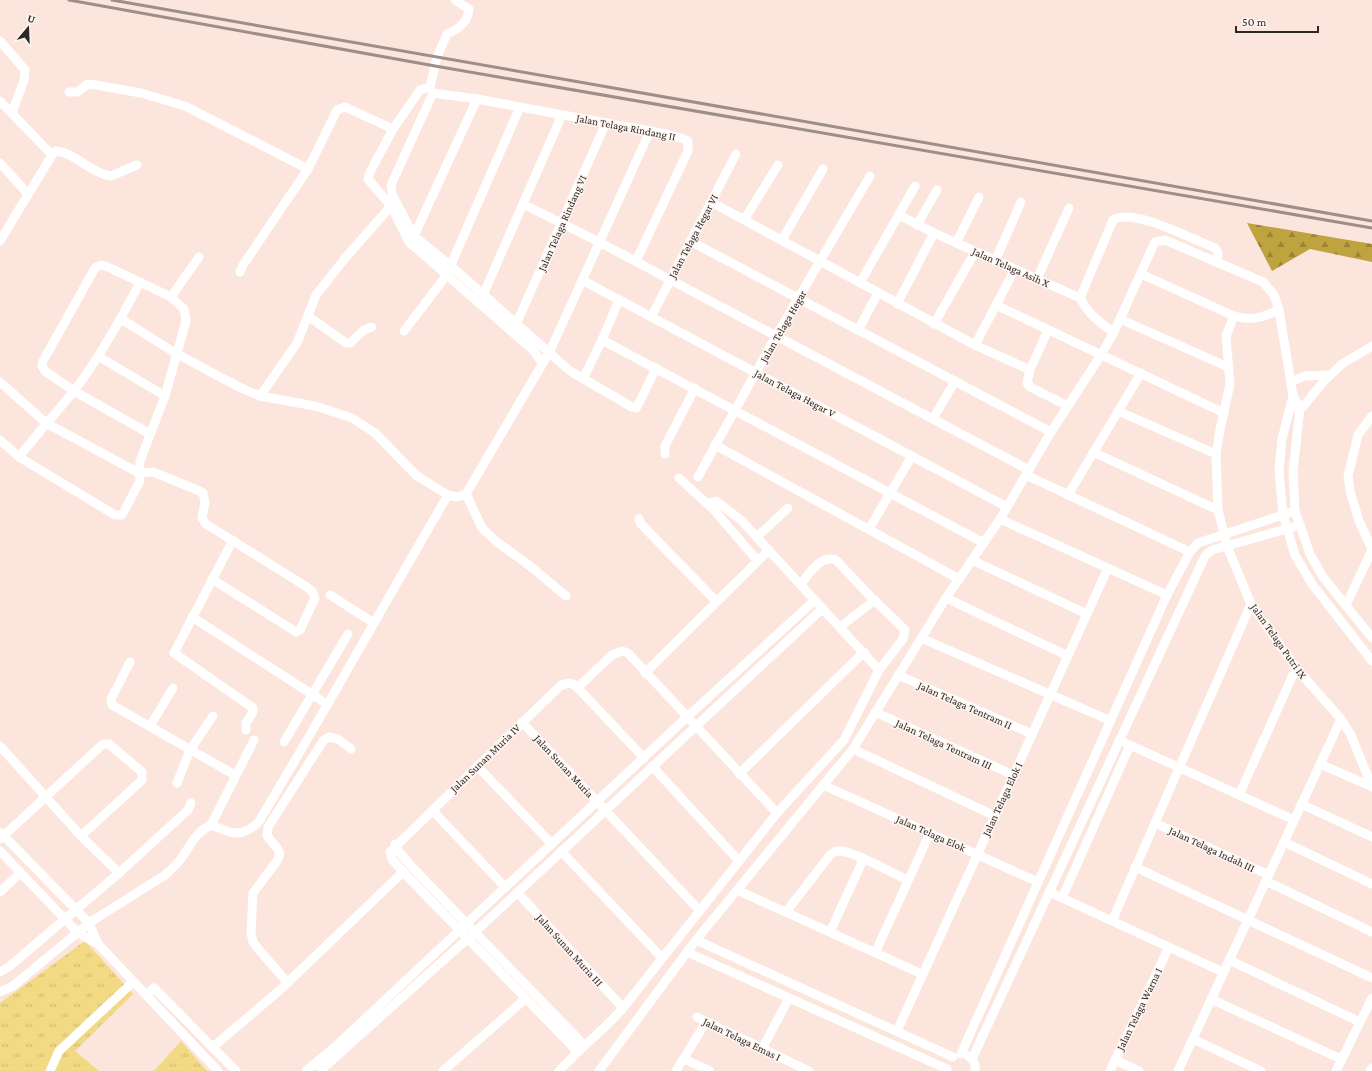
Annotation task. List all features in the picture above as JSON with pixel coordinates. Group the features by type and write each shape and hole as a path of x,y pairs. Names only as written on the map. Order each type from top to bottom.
{"street":[{"path":"455,0 468,8 469,11 465,22 459,28 447,34 442,44 430,87 420,90 393,129 370,172 368,179 390,206 409,242 446,276 533,350 542,363"},
{"path":"0,42 25,70 24,80 12,113"},
{"path":"69,92 77,92 88,84 141,93 185,106 308,169"},
{"name":"Jalan Telaga Rindang II","path":"414,236 392,194 391,185 433,93 477,99 650,131 688,141 689,146 636,261"},
{"path":"477,99 414,236 517,322 570,371 636,408 656,368"},
{"path":"0,101 52,155"},
{"path":"240,272 243,265 308,169 337,110 341,107 345,107 393,129"},
{"path":"404,331 446,276 520,107"},
{"path":"483,295 562,115"},
{"name":"Jalan Telaga Rindang VI","path":"517,322 606,123"},
{"path":"121,319 178,354 239,387 260,396 315,406 352,418 375,433 416,476 448,495 457,497 466,494 550,351 650,131"},
{"path":"0,241 3,228 28,194 56,151 68,154 93,170 111,176 137,165"},
{"name":"Jalan Telaga Hegar VI","path":"651,317 736,154"},
{"path":"0,163 28,194"},
{"path":"744,220 778,165"},
{"path":"782,240 823,169"},
{"name":"Jalan Telaga Hegar","path":"698,477 776,336 870,176"},
{"path":"860,283 915,186"},
{"path":"917,225 937,190"},
{"path":"956,243 979,197"},
{"path":"711,202 934,324 975,345 1030,370"},
{"path":"996,261 1022,202"},
{"path":"523,204 600,242 933,419 1068,495 1190,552"},
{"path":"260,396 293,350 316,295 390,206"},
{"path":"1037,279 1068,208"},
{"name":"Jalan Telaga Asih X","path":"899,215 975,252 1080,298"},
{"path":"1114,332 1096,321 1087,311 1080,298 1113,220 1118,217 1125,217 1154,223 1214,248 1218,253 1217,262"},
{"path":"897,304 934,233"},
{"path":"599,1071 696,940 853,749 946,598 1000,519 1051,432 1101,355 1114,332 1153,244 1158,240 1165,240 1263,282 1274,296 1279,310 1293,396 1300,408 1293,471 1295,511 1310,554 1323,577 1372,638"},
{"path":"690,241 1051,432"},
{"path":"934,324 975,252"},
{"path":"171,297 199,257"},
{"path":"0,440 19,457 118,516 122,515 140,481 140,461 165,396 186,321 184,309 171,297 108,266 101,265 95,268 43,361 42,366 45,371 74,391 150,434"},
{"path":"975,345 1015,269"},
{"path":"1141,274 1234,316 1247,319 1265,317 1279,310"},
{"name":"Jalan Telaga Hegar V","path":"582,280 1007,507"},
{"path":"19,457 74,391 121,319 140,282"},
{"path":"858,330 878,293"},
{"path":"583,379 619,300"},
{"path":"996,305 1224,413"},
{"path":"308,316 346,343 350,343 364,330 372,327"},
{"name":"Jalan Telaga Putri IX","path":"1234,316 1226,336 1230,384 1216,454 1218,510 1227,546 1251,604 1296,668 1341,719 1359,750 1372,787"},
{"path":"1120,319 1228,367"},
{"path":"1048,330 1027,380 1030,387 1068,406"},
{"path":"602,340 695,388 984,543"},
{"path":"1290,407 1300,408 1308,402 1330,375 1342,364 1372,346"},
{"path":"98,356 165,396"},
{"path":"1068,495 1141,374"},
{"path":"1291,382 1308,375 1330,375"},
{"path":"933,419 955,381"},
{"path":"0,382 46,424 139,473 153,472 196,489 203,494 205,502 202,518 206,524 312,591 315,598 299,632 294,632 212,579"},
{"path":"665,454 665,446 695,388"},
{"path":"1293,396 1282,439 1279,472 1283,515 1287,530 1295,556 1312,584 1372,661"},
{"path":"1118,411 1216,454"},
{"path":"1346,606 1372,550 1359,521 1350,490 1348,476 1358,436 1372,416"},
{"path":"715,445 800,494 869,529 959,579"},
{"path":"1093,452 1218,510"},
{"path":"869,529 912,456"},
{"path":"679,478 708,503 757,560"},
{"path":"466,494 482,528 497,542 530,566 566,596"},
{"path":"211,825 237,834 249,830 258,822 448,495"},
{"path":"708,503 716,501 741,520 879,670"},
{"path":"757,537 788,508"},
{"path":"687,952 948,1070 949,1062 957,1055 1038,882 1167,595 1190,552 1198,544 1295,511"},
{"path":"639,519 641,524 716,601"},
{"path":"1000,519 1167,595"},
{"path":"974,1066 1049,892 1205,556 1212,550 1287,530 1300,525"},
{"path":"233,540 174,653 253,708 253,712 246,722 246,730"},
{"path":"646,673 757,560 769,550"},
{"path":"559,1071 581,1048 609,1024 623,1008 777,813 844,740 879,670 906,634 906,630 836,560 832,558 822,561 812,570 801,584"},
{"path":"972,560 1087,614"},
{"name":"Jalan Telaga Elok I","path":"897,1031 1108,568"},
{"path":"330,595 374,623"},
{"path":"946,598 1068,656"},
{"path":"306,1071 336,1046 687,717 815,600"},
{"path":"840,627 875,600"},
{"path":"1112,921 1251,604"},
{"path":"320,1071 475,932 823,608"},
{"path":"192,617 327,704"},
{"path":"284,742 311,694 348,634"},
{"path":"921,638 1111,721"},
{"path":"644,758 577,688 618,651 628,653 738,774 777,813"},
{"path":"738,774 864,652"},
{"path":"130,662 110,702 235,775"},
{"path":"1238,795 1296,668"},
{"name":"Jalan Telaga Tentram II","path":"898,675 1032,734"},
{"name":"Jalan Sunan Muria IV","path":"395,844 560,685 570,683 577,688"},
{"path":"150,726 173,688"},
{"name":"Jalan Telaga Tentram III","path":"875,712 1013,775"},
{"path":"177,783 190,750 213,716"},
{"path":"1178,1071 1341,719"},
{"name":"Jalan Sunan Muria","path":"522,722 700,911"},
{"path":"288,983 253,942 251,933 254,893 277,861 280,854 267,836 268,827 322,741 329,737 338,739 351,749"},
{"path":"0,992 13,986 89,923 165,875 179,861 198,833 211,825 254,740"},
{"path":"1119,740 1294,820"},
{"path":"81,836 142,780 142,772 109,744 103,744 1,836 89,923 98,944"},
{"path":"0,746 81,836 119,873"},
{"path":"1062,898 1130,746"},
{"path":"853,749 995,816"},
{"path":"1320,764 1372,787"},
{"path":"477,766 552,844"},
{"path":"652,766 739,861"},
{"name":"Jalan Telaga Elok","path":"823,785 1038,882"},
{"path":"0,972 10,966 119,873 188,810 191,802"},
{"path":"1301,804 1372,837"},
{"path":"432,810 505,887"},
{"name":"Jalan Telaga Indah III","path":"1155,823 1372,932"},
{"path":"875,953 930,833"},
{"path":"1284,842 1372,884"},
{"path":"395,844 401,854 581,1048 525,999 403,872 390,856 390,852 395,844"},
{"path":"0,851 78,933 98,944 218,1071"},
{"path":"562,851 662,958"},
{"path":"786,912 830,855 835,851 842,851 908,880"},
{"path":"830,932 863,860"},
{"path":"1136,867 1372,978"},
{"path":"213,1047 288,983 403,872"},
{"path":"0,892 20,873"},
{"path":"737,890 922,974"},
{"name":"Jalan Sunan Muria III","path":"517,892 623,1008"},
{"path":"1049,892 1223,972"},
{"path":"696,940 897,1031 957,1055 967,1055 974,1066 984,1071"},
{"name":"Jalan Telaga Warna I","path":"1110,1071 1169,947"},
{"path":"1229,960 1360,1022"},
{"path":"50,1071 59,1051 133,982"},
{"path":"146,995 154,988 236,1071"},
{"path":"762,1049 789,998"},
{"path":"1336,1071 1372,998"},
{"path":"443,1071 525,999"},
{"path":"1211,999 1341,1059"},
{"name":"Jalan Telaga Emas I","path":"697,1017 809,1071"},
{"path":"676,1071 706,1022"},
{"path":"1193,1038 1261,1071"},
{"path":"684,1059 710,1071"},
{"path":"1115,1060 1139,1071"}],"green space":[{"path":"1247,223 1372,244 1372,262 1310,249 1272,271"},
{"path":"85,941 133,994 75,1051 99,1071 0,1071 0,1003"},
{"path":"181,1041 207,1071 154,1071"}],"railway":[{"path":"69,0 435,66 1372,228"},
{"path":"112,0 1372,221"}]}
